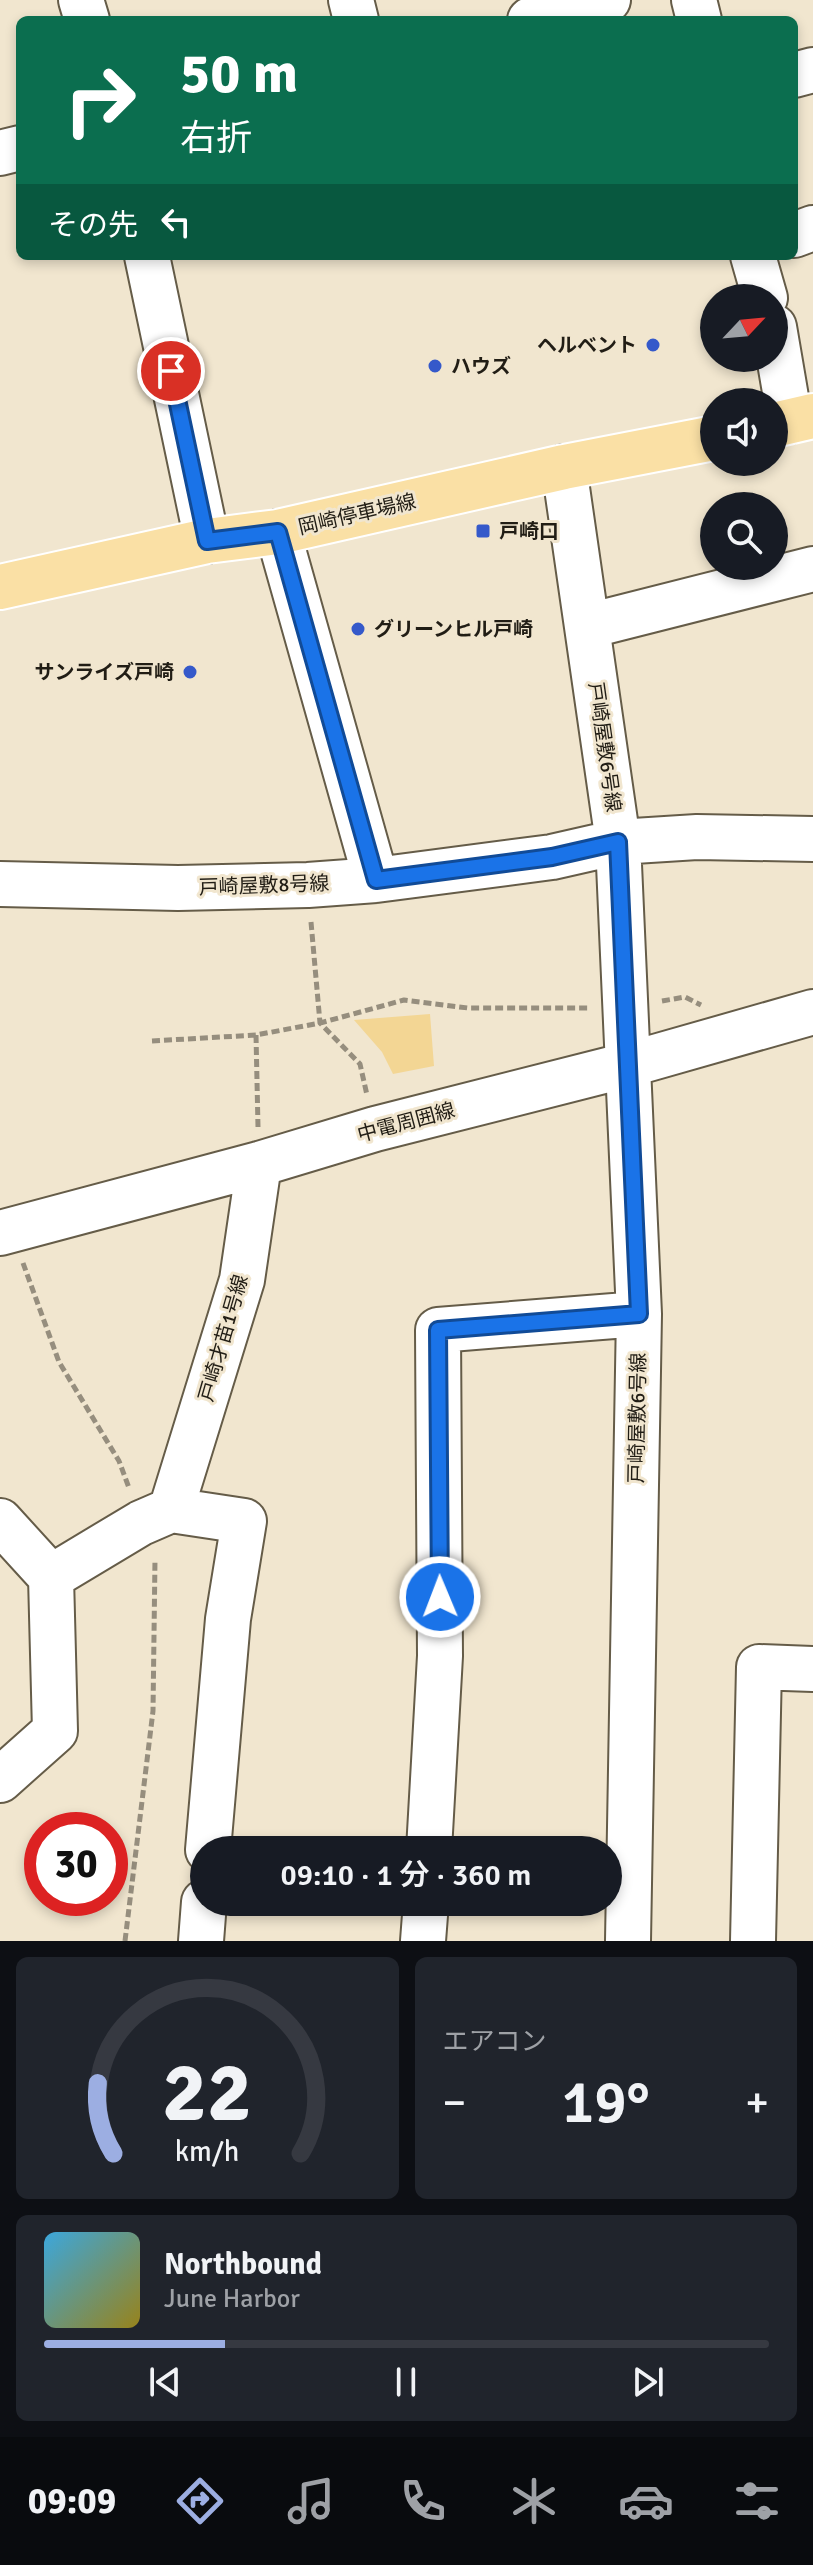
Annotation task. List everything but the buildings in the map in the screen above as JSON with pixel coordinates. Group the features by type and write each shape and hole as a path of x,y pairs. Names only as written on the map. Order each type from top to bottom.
{"main road":[{"name":"岡崎停車場線","path":"0,587 207,541 278,532 564,467 700,441"}],"street":[{"path":"546,16 608,0"},
{"path":"148,260 207,541"},
{"path":"754,260 761,284"},
{"path":"783,372 792,421"},
{"name":"戸崎屋敷6号線","path":"564,467 618,842 639,1314 628,1941"},
{"path":"278,532 376,880"},
{"path":"588,626 813,569"},
{"name":"戸崎屋敷8号線","path":"0,884 178,888 308,885 376,880 552,857 618,842 697,837 813,839"},
{"name":"中電周囲線","path":"5,1231 259,1164 375,1129 627,1065 813,1012"},
{"name":"戸崎才苗1号線","path":"156,1517 242,1280 259,1164"},
{"path":"430,1836 440,1656 438,1330 639,1314"},
{"path":"51,1577 156,1517 244,1521 228,1619 209,1836"},
{"path":"0,1521 51,1577 55,1731 0,1780"},
{"path":"753,1941 759,1667 813,1669"},
{"path":"201,1941 203,1916"},
{"path":"423,1941 425,1916"}],"path":[{"path":"308,885 320,1023 360,1064 375,1129"},
{"path":"152,1041 256,1035 320,1023 404,1000 468,1008 624,1009 685,997 748,1031"},
{"path":"256,1035 259,1164"},
{"path":"5,1231 59,1362 156,1517 153,1711 125,1941"}],"shaded area":[{"path":"430,1014 434,1066 393,1074 382,1052 354,1020"}],"place":[{"name":"ヘルベント","path":"653,345"},
{"name":"ハウズ","path":"435,366"},
{"name":"戸崎口","path":"483,531"},
{"name":"グリーンヒル戸崎","path":"358,629"},
{"name":"サンライズ戸崎","path":"190,672"}],"route":[{"path":"171,371 207,541 278,532 376,880 552,857 618,842 639,1314 438,1330 440,1597"}]}
